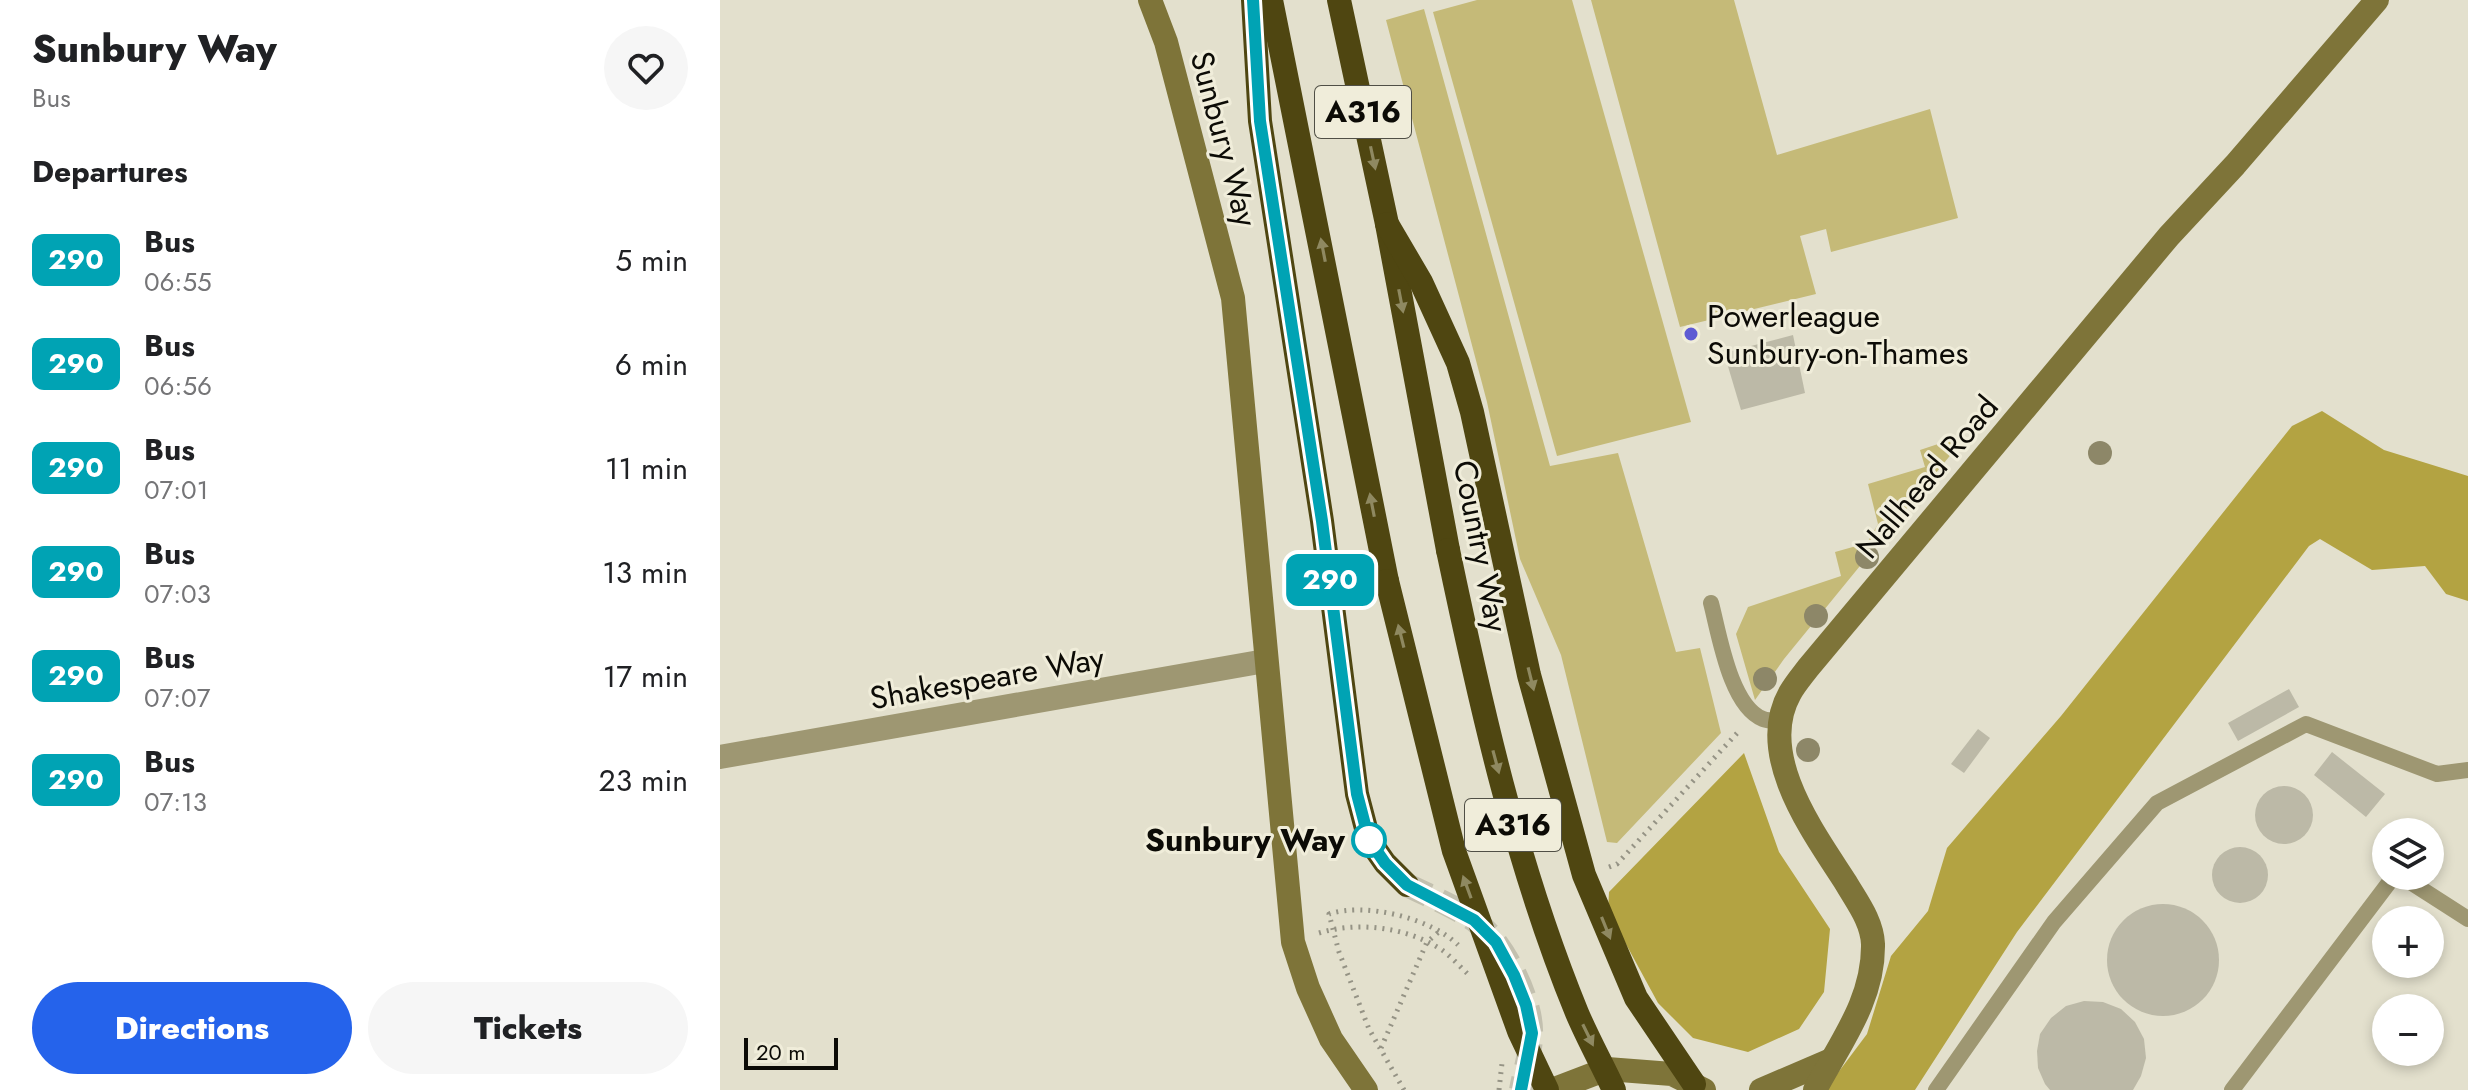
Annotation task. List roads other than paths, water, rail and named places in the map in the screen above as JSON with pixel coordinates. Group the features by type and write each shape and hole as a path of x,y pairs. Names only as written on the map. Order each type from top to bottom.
{"highway":[{"path":"1253,0 1260,121 1320,506 1357,794 1369,840 1385,863 1407,885"},
{"name":"A316","path":"1271,0 1387,581 1454,851 1519,1031 1549,1090"},
{"name":"Country Way","path":"1339,0 1387,224 1448,550 1482,709 1524,865 1578,1014 1614,1090"},
{"path":"1387,224 1421,282 1458,363 1472,412 1529,675 1584,875 1636,998 1699,1087"}],"street":[{"name":"Sunbury Way","path":"1150,0 1166,42 1233,298 1293,942 1308,988 1331,1039 1366,1090"},
{"name":"Nallhead Road","path":"1815,1090 1858,1017 1871,972 1873,941 1865,915 1801,812 1783,767 1780,743 1772,720 1808,668 2169,236 2235,165 2377,0"},
{"name":"Shakespeare Way","path":"720,757 1265,661"},
{"path":"1761,1090 1831,1060"},
{"path":"1549,1090 1607,1069 1672,1074 1699,1087"}],"lane":[{"path":"1711,603 1733,683 1747,705 1772,720"},
{"path":"1936,1090 2054,922 2157,803 2306,724 2437,774 2468,770"},
{"path":"2232,1090 2383,890"},
{"path":"2423,890 2468,919"}],"tunnel":[{"path":"1407,885 1474,920 1495,941 1514,972 1527,1005 1531,1035 1521,1090"}],"place":[{"name":"Powerleague Sunbury-on-Thames","path":"1691,334"},
{"name":"Sunbury Way","path":"1369,840"}]}
